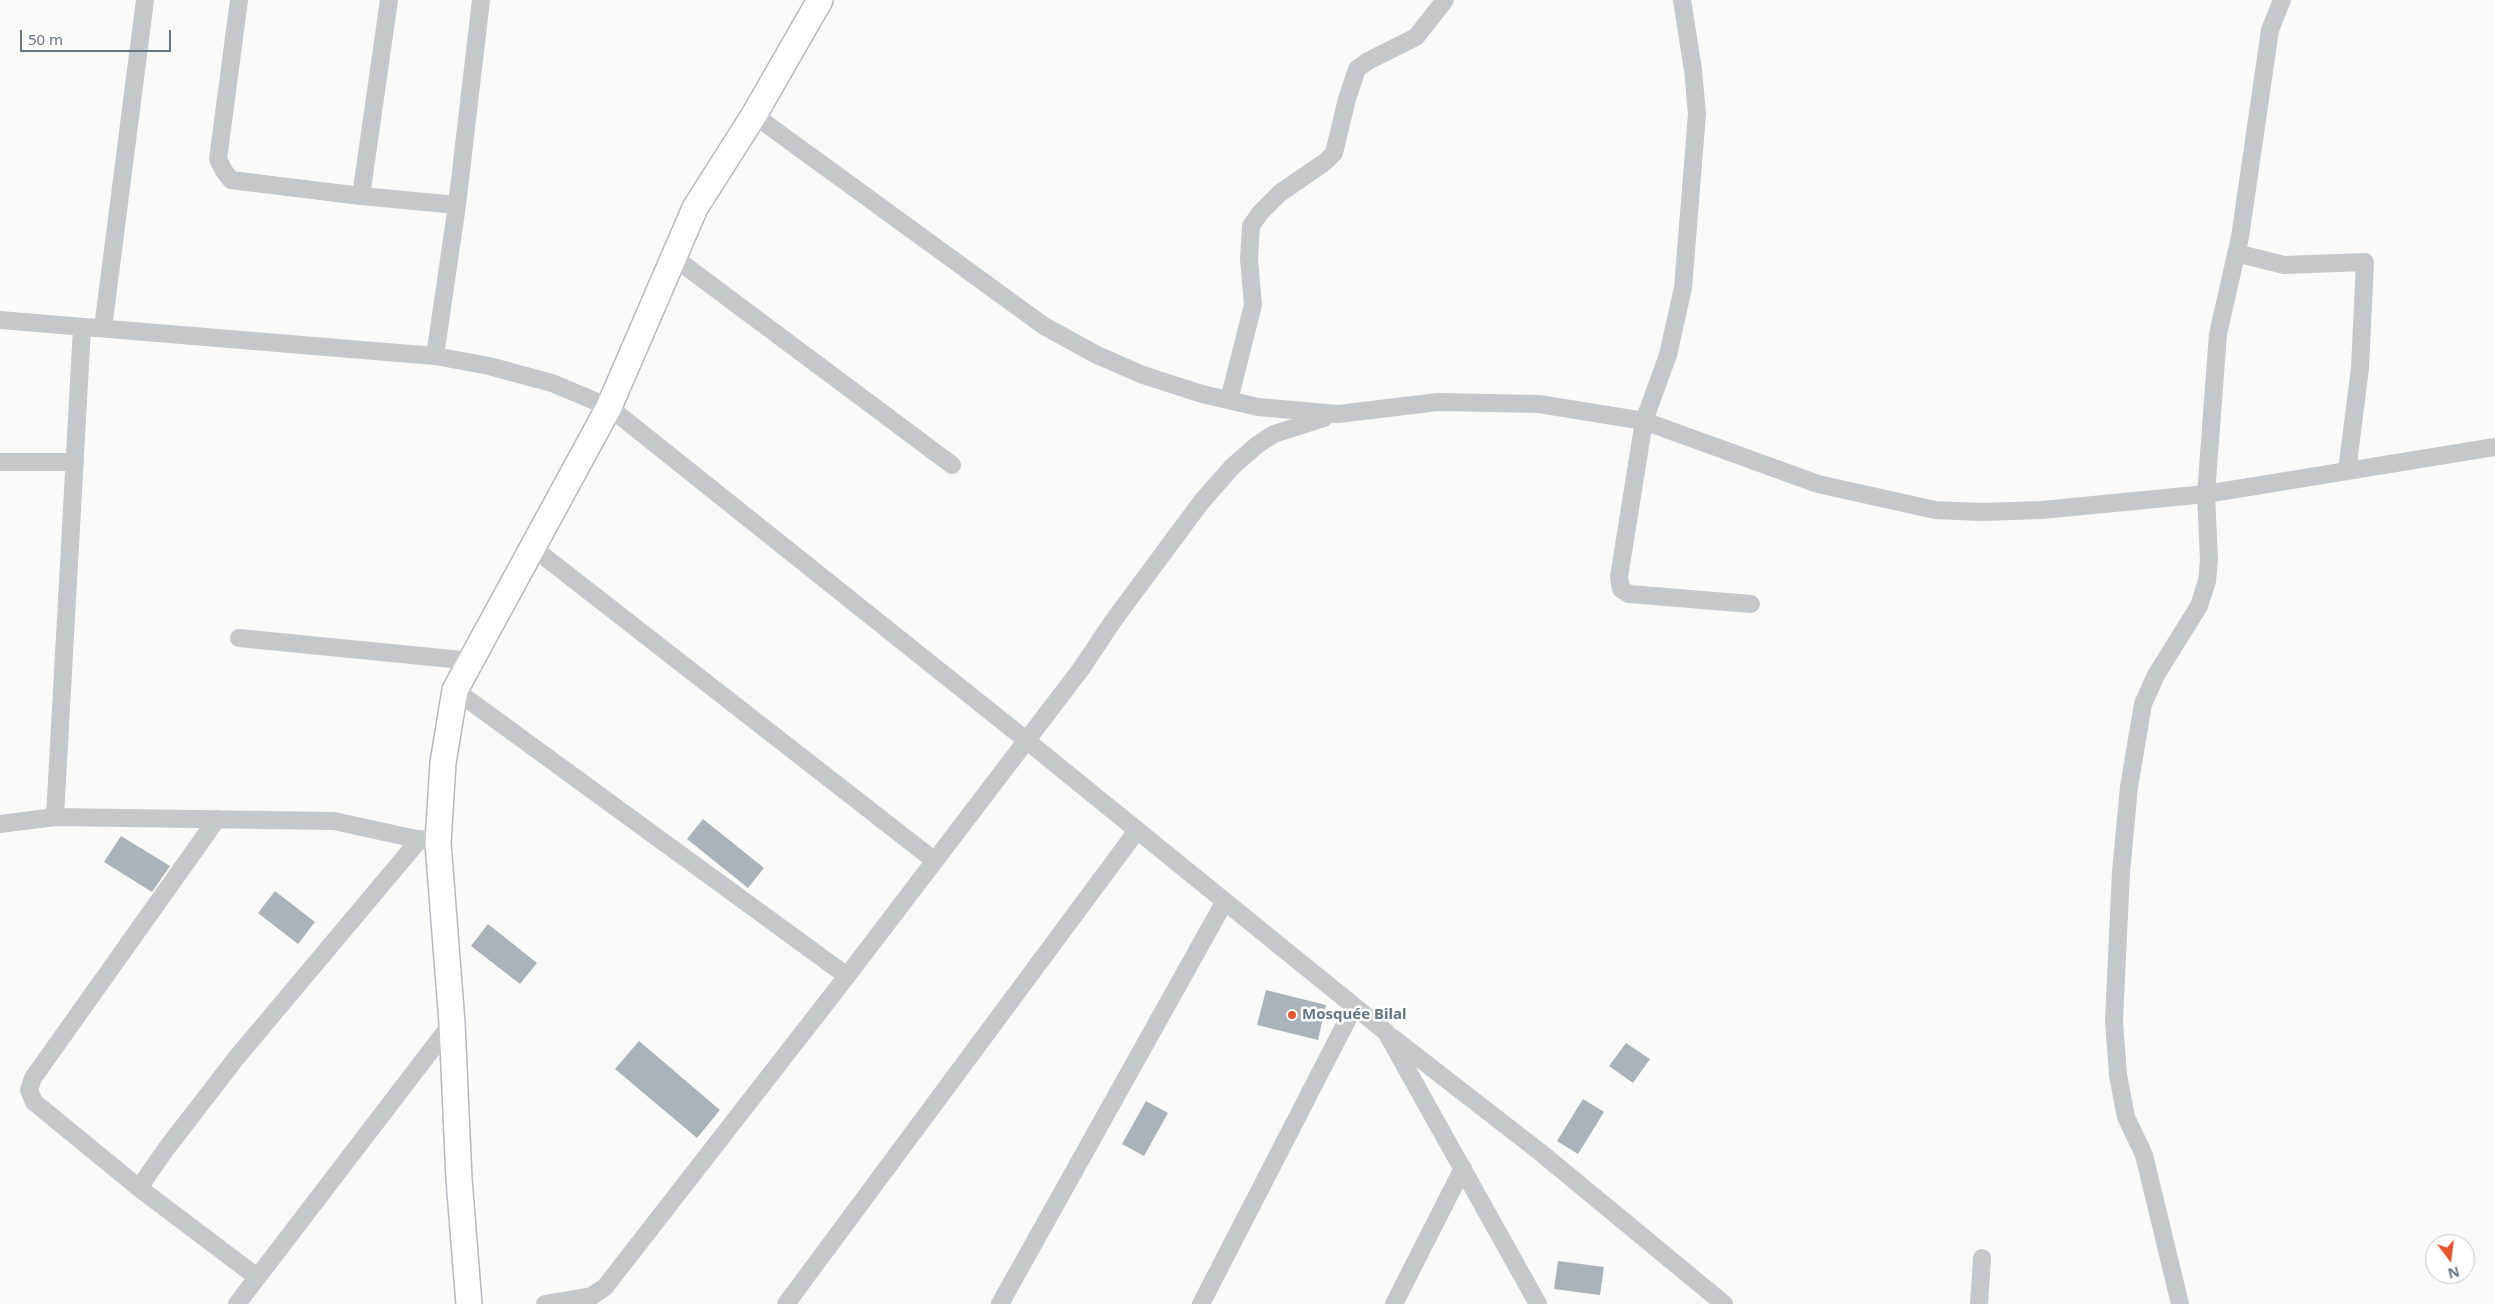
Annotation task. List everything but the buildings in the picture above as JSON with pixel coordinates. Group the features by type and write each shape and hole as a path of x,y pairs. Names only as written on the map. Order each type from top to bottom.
{"main road":[{"path":"469,1304 452,1023 429,841 455,690 610,406 672,256 694,208 754,115 820,0"}],"street":[{"path":"103,328 145,0"},
{"path":"239,0 218,159 224,172 231,180 361,196 457,205"},
{"path":"361,196 388,0"},
{"path":"435,356 457,205 481,0"},
{"path":"1229,400 1253,305 1249,258 1251,226 1260,212 1280,194 1325,162 1334,153 1347,99 1357,69 1368,61 1416,37 1445,0"},
{"path":"1682,0 1693,70 1697,114 1683,288 1668,355 1644,421 1619,576 1621,589 1629,594 1751,604"},
{"path":"2180,1304 2144,1155 2126,1117 2115,1051 2121,872 2129,787 2143,704 2156,675 2204,594 2209,560 2206,494 2218,334 2236,253 2270,30 2282,0"},
{"path":"754,115 1044,326 1097,355 1143,375 1202,394 1293,411 1338,414"},
{"path":"2236,253 2284,265 2365,262 2360,368 2347,471"},
{"path":"672,256 952,465"},
{"path":"0,320 435,356 489,366 552,383 610,406 1026,740 1136,832 1225,901 1354,1007 1540,1152 1724,1304"},
{"path":"55,816 82,328"},
{"path":"545,1304 592,1296 605,1287 935,861 1081,669 1112,621 1197,509 1233,466 1257,445 1274,434 1338,414 1438,402 1477,401 1539,404 1644,421 1818,484 1935,510 1982,512 2042,510 2206,494 2495,447"},
{"path":"0,462 74,462"},
{"path":"532,547 935,861"},
{"path":"239,638 472,661"},
{"path":"455,690 847,976"},
{"path":"0,824 55,816 334,820 429,841 237,1057 166,1148 139,1188"},
{"path":"217,819 33,1078 29,1090 34,1102 139,1188 257,1277"},
{"path":"786,1304 1136,832"},
{"path":"1000,1304 1225,901"},
{"path":"1201,1304 1354,1007"},
{"path":"237,1304 452,1023"},
{"path":"1386,1032 1538,1304"},
{"path":"1394,1304 1462,1168"},
{"path":"1979,1304 1982,1258"}],"place":[{"name":"Mosquée Bilal","path":"1292,1015"}]}
